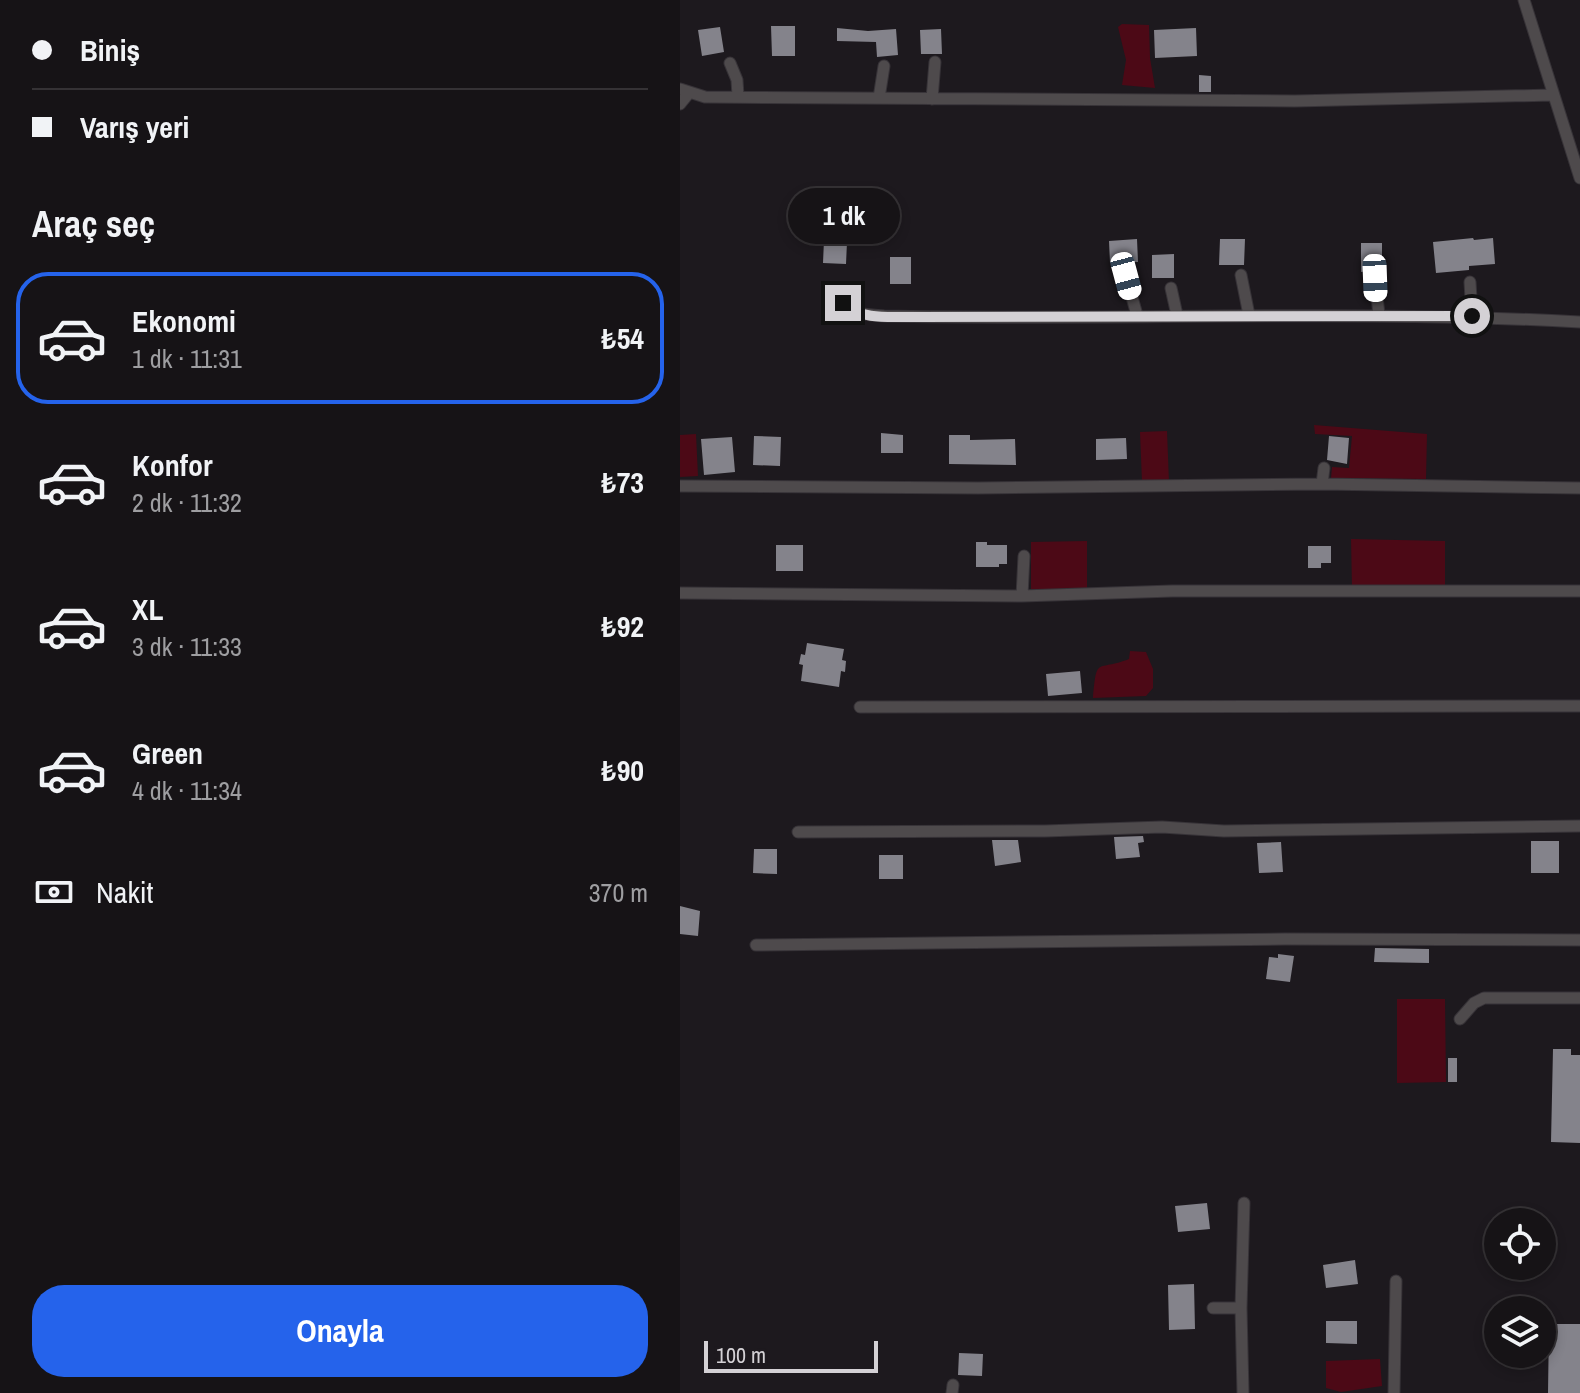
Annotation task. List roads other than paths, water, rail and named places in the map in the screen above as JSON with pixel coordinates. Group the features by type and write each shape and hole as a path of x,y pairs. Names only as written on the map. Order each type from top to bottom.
{"street":[{"path":"1524,0 1580,178"},
{"path":"932,99 935,62"},
{"path":"730,63 737,80 738,96"},
{"path":"879,98 884,66"},
{"path":"680,104 684,91 705,97 1295,101 1552,95"},
{"path":"1241,275 1249,315"},
{"path":"1126,276 1137,315"},
{"path":"1375,278 1379,315"},
{"path":"1470,282 1472,316"},
{"path":"1171,288 1177,315"},
{"path":"843,303 851,311 884,316 1379,315 1580,322"},
{"path":"1322,484 1324,468"},
{"path":"680,486 978,488 1322,484 1580,488"},
{"path":"1022,596 1024,556"},
{"path":"680,593 1022,596 1172,591 1580,591"},
{"path":"860,707 1580,706"},
{"path":"798,832 1580,826"},
{"path":"756,945 1285,939 1580,940"},
{"path":"1460,1019 1474,1003 1484,998 1580,998"},
{"path":"1243,1393 1241,1308 1244,1203"},
{"path":"1394,1393 1396,1281"},
{"path":"1213,1308 1241,1308"}]}
